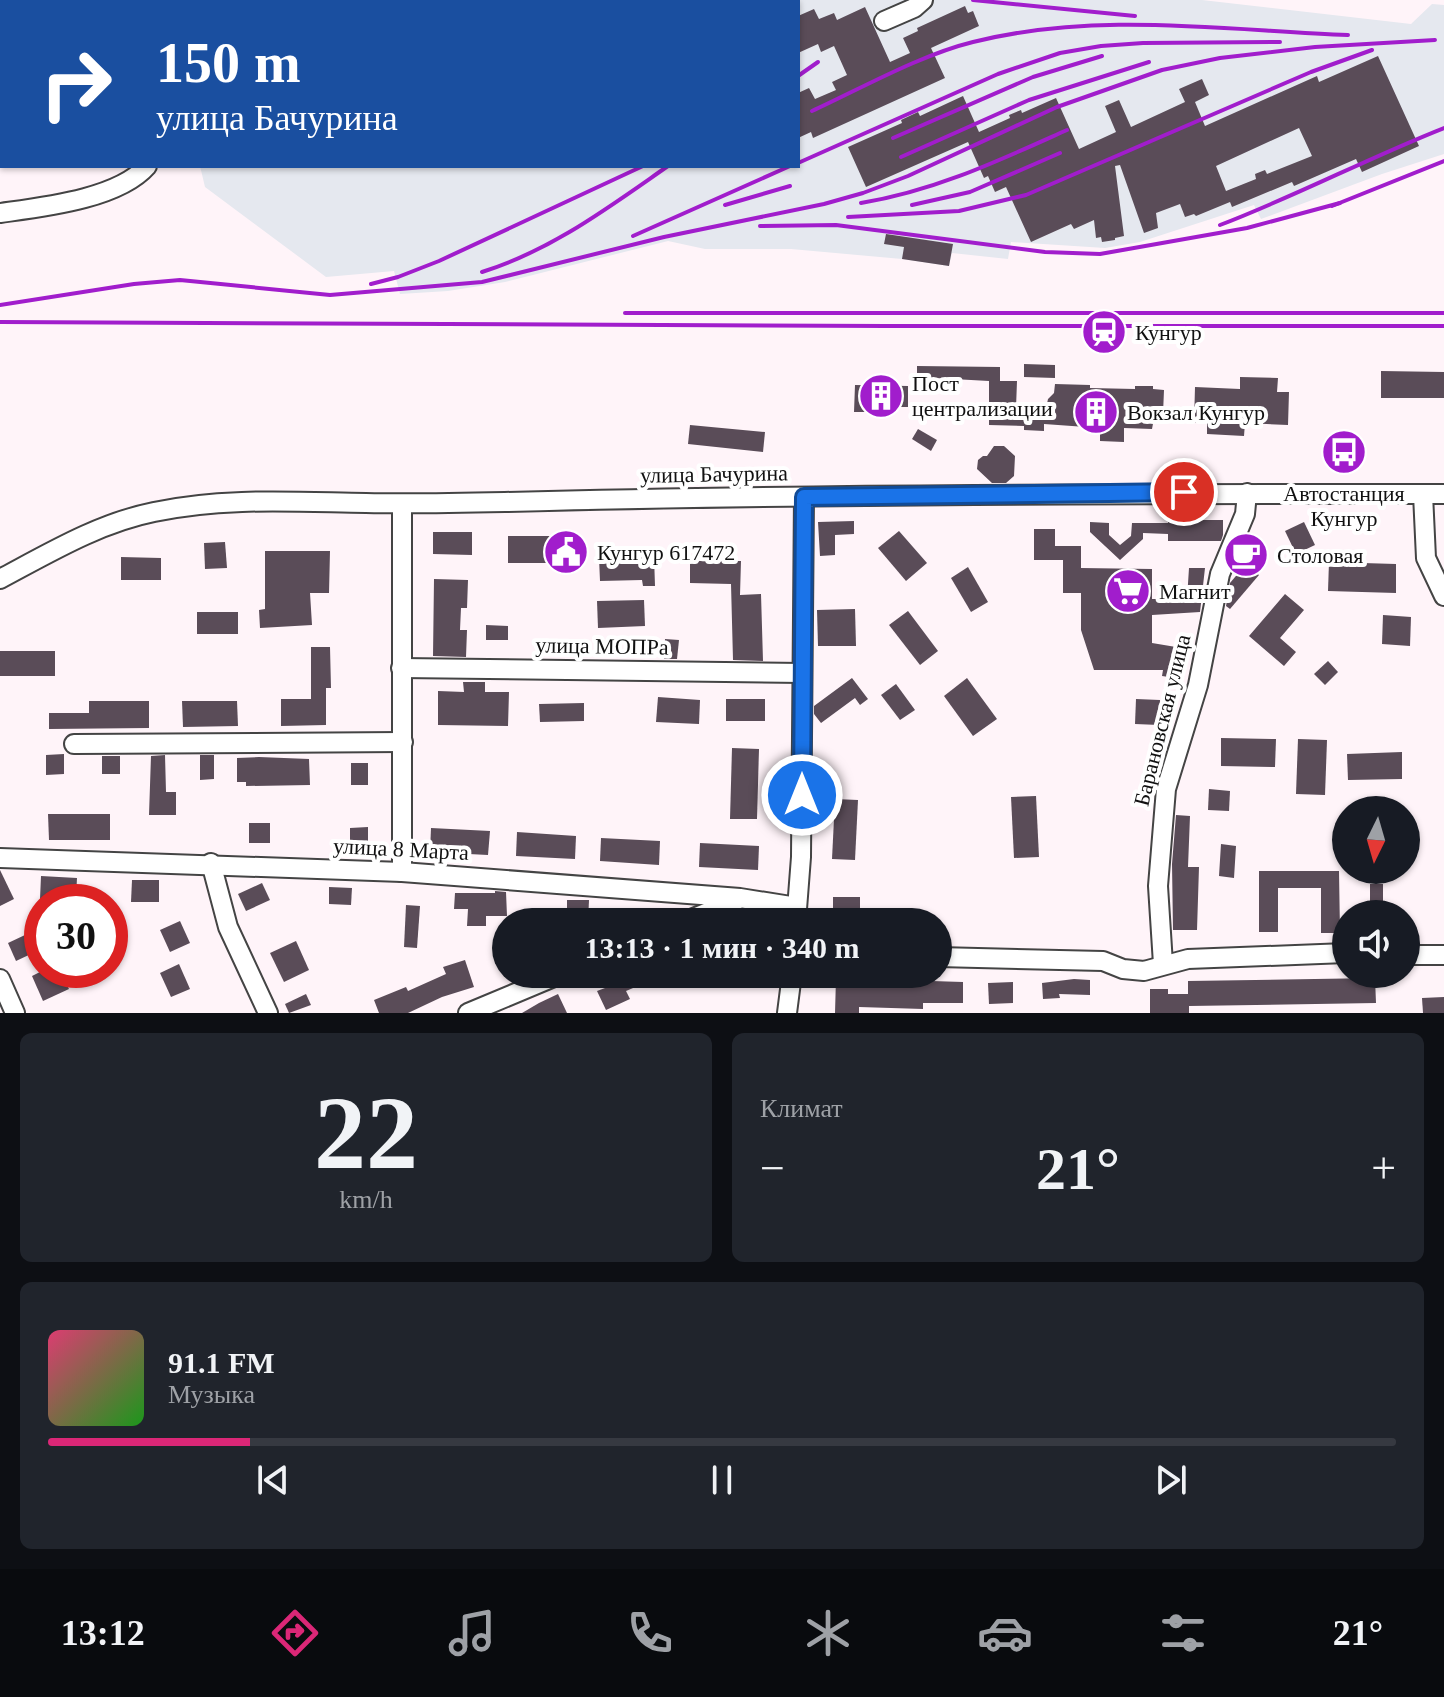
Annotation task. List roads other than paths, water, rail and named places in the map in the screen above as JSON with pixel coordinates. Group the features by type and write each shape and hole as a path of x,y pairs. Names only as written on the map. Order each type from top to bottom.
{"street":[{"path":"884,21 914,8 923,0"},
{"path":"0,213 107,192 135,178 145,168"},
{"name":"улица Бачурина","path":"0,579 118,521 159,510 233,503 402,504 1247,493 1444,494"},
{"name":"Барановская улица","path":"1163,964 1158,886 1166,789 1198,685 1217,586 1245,514 1247,493"},
{"path":"1423,494 1426,558 1444,596"},
{"path":"797,908 801,857 804,497"},
{"path":"402,504 402,872"},
{"name":"улица МОПРа","path":"401,668 802,673"},
{"path":"74,744 403,742"},
{"name":"улица 8 Марта","path":"0,858 402,872 740,898 773,908"},
{"path":"211,863 228,927 268,1013"},
{"path":"717,908 740,898"},
{"path":"952,957 1103,961 1123,969 1144,971 1188,959 1332,954"},
{"path":"1420,955 1444,955"},
{"path":"0,979 15,1013"},
{"path":"468,1013 528,988"},
{"path":"787,1013 790,988"}],"railway":[{"path":"973,0 1135,16"},
{"path":"812,111 933,55 973,42 1019,33 1066,27 1160,25 1348,35"},
{"path":"0,305 180,280 330,295 482,282 664,237 863,193 908,176 1057,107 1162,70 1220,58 1315,47 1435,40"},
{"path":"800,162 998,74 1060,53 1143,43 1280,42"},
{"path":"848,217 959,211 1026,195 1311,72 1372,50"},
{"path":"893,138 1033,77 1102,56"},
{"path":"800,75 818,62"},
{"path":"901,157 1029,100 1149,62"},
{"path":"1220,225 1444,128"},
{"path":"861,203 941,183 1067,130"},
{"path":"912,205 970,192 1060,153"},
{"path":"1332,206 1444,161"},
{"path":"371,284 439,261 639,168"},
{"path":"482,272 556,240 665,168"},
{"path":"633,236 786,168"},
{"path":"725,205 790,186"},
{"path":"760,226 836,225 1045,252 1100,254 1247,228 1340,203"},
{"path":"625,313 1444,313"},
{"path":"0,322 1444,326"}],"place":[{"name":"Кунгур","path":"1104,332"},
{"name":"Пост централизации","path":"881,396"},
{"name":"Вокзал Кунгур","path":"1096,412"},
{"name":"Автостанция Кунгур","path":"1344,452"},
{"name":"Кунгур 617472","path":"566,552"},
{"name":"Столовая","path":"1246,555"},
{"name":"Магнит","path":"1128,591"}]}
